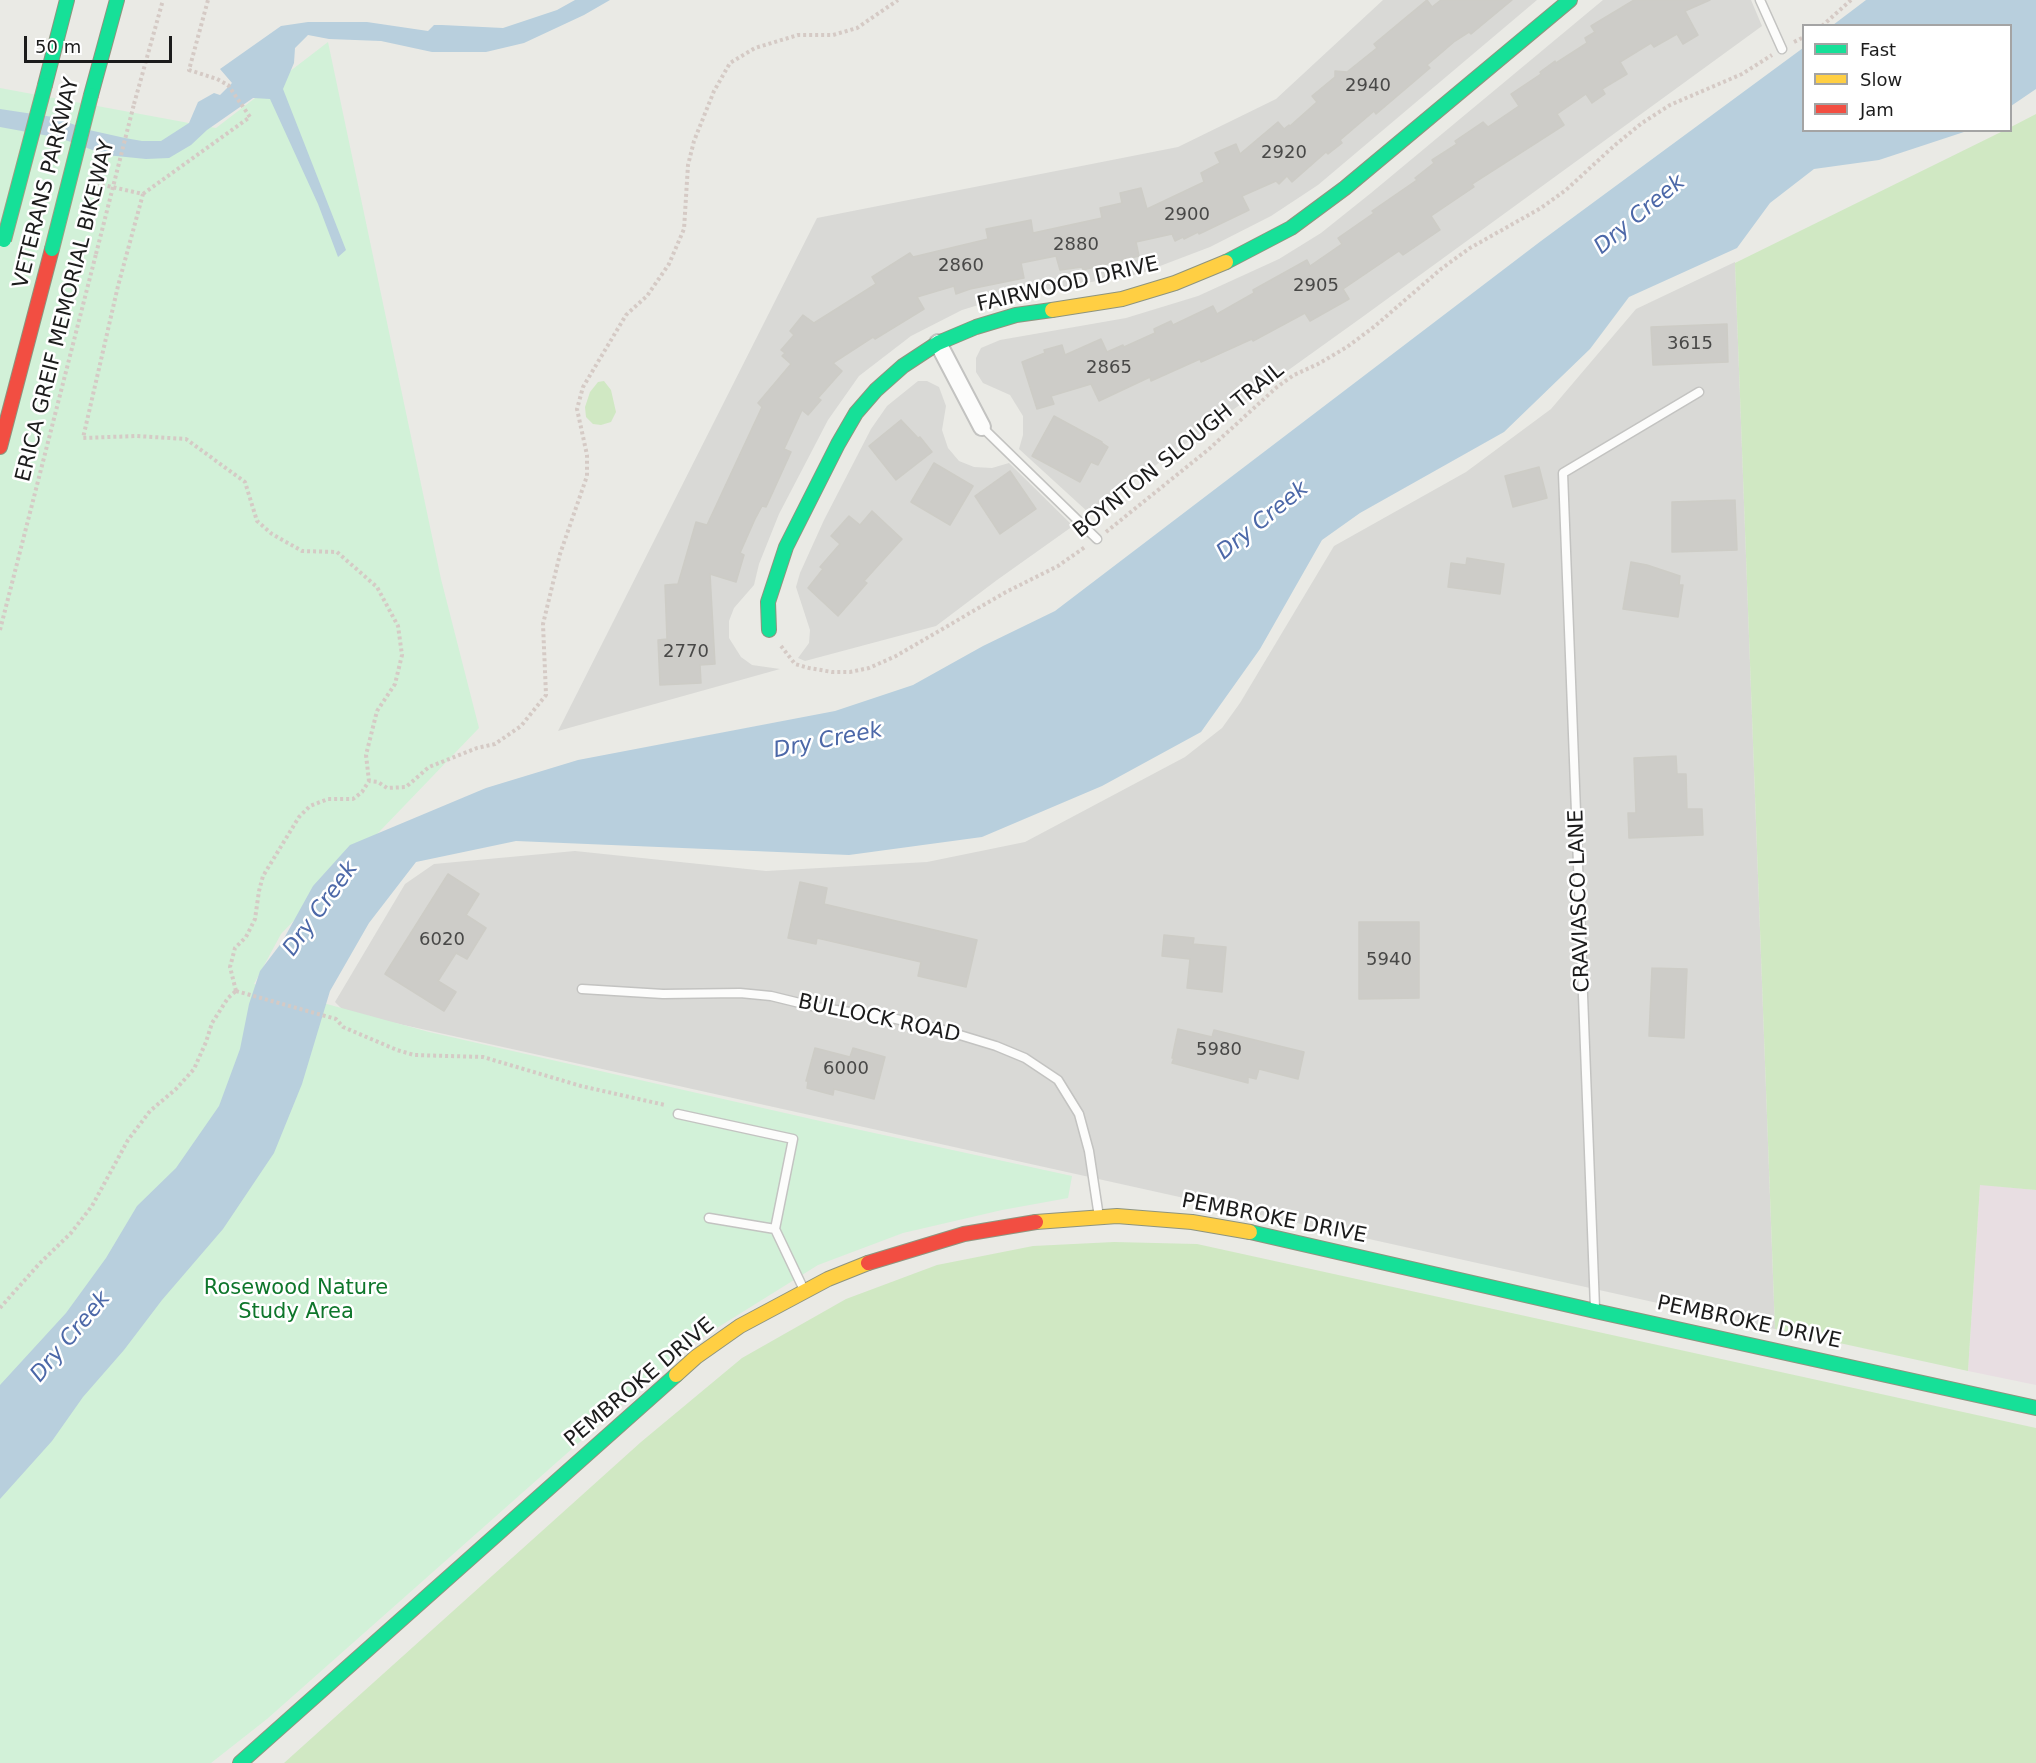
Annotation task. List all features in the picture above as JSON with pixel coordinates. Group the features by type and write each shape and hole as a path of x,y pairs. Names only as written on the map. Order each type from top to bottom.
{"street":[{"name":"VETERANS PARKWAY","path":"0,254 67,0"},
{"name":"VETERANS PARKWAY","path":"0,447 117,0"},
{"name":"FAIRWOOD DRIVE","path":"769,630 768,602 786,547 856,413 876,390 903,366 938,343 976,327 1016,315 1122,299 1175,283 1236,258 1291,228 1345,188 1570,0"},
{"path":"938,343 982,427"},
{"name":"PEMBROKE DRIVE","path":"240,1763 696,1357 740,1326 804,1291 869,1262 964,1234 1030,1223 1099,1217 1149,1218 1237,1229 2036,1408"}],"lane":[{"path":"1760,0 1782,49"},
{"name":"CRAVIASCO LANE","path":"1595,1311 1563,473 1699,392"},
{"path":"982,427 1097,539"},
{"name":"BULLOCK ROAD","path":"582,989 663,994 740,993 771,996 816,1007 896,1019 940,1029 996,1046 1025,1058 1058,1080 1079,1114 1089,1151 1099,1217"},
{"path":"678,1114 793,1139 775,1229 804,1291"},
{"path":"709,1218 775,1229"}],"path":[{"name":"ERICA GREIF MEMORIAL BIKEWAY","path":"0,630 162,0"},
{"path":"208,0 189,70 228,85 250,117 143,194 118,286 83,438 136,436 186,439 245,482 257,520 272,534 302,551 337,552 377,587 398,626 402,655 395,684 377,711 366,754 369,781 362,792 353,799 328,799 310,806 299,817 263,876 255,919 246,938 235,948 230,967 236,991"},
{"path":"369,781 378,782 387,788 406,787 429,767 477,748 495,744 521,726 546,695 543,624 560,554 587,476 587,455 577,409 583,387 626,315 647,296 669,264 684,228 688,165 694,141 714,91 730,63 754,48 798,36 833,35 857,28 898,0"},
{"path":"1824,24 1851,0"},
{"name":"BOYNTON SLOUGH TRAIL","path":"769,630 795,664 832,672 850,672 870,668 896,656 998,597 1058,566 1097,539 1209,449 1277,387 1294,375 1347,347 1375,327 1441,269 1470,248 1541,208 1566,190 1614,145 1642,123 1670,105 1742,74 1802,38"},
{"path":"88,182 143,194"},
{"path":"236,991 336,1019 343,1027 414,1055 483,1057 581,1086 664,1105"},
{"path":"0,1308 92,1206 128,1140 150,1111 194,1070 212,1023 228,998 236,991"}],"shaded area":[{"path":"1383,0 1537,0 1318,185 1271,216 1210,247 1139,274 1008,296 962,310 911,336 859,376 828,420 779,514 759,564 754,585 734,608 729,621 729,638 741,657 752,665 780,669 558,731 817,218 1178,147 1276,99"},
{"path":"1603,0 1751,0 1762,26 1089,513 1019,449 1023,435 1023,416 1010,395 983,383 976,372 976,358 981,348 1000,340 1126,318 1198,296 1279,259 1321,233"},
{"path":"1735,262 1775,1329 345,1012 335,1002 405,884 434,864 575,851 766,871 927,862 1025,842 1185,757 1222,728 1240,703 1334,546 1466,472 1551,409 1636,309"},
{"path":"918,381 927,381 939,387 946,406 942,430 948,448 959,461 974,467 992,468 1009,463 1073,526 936,626 805,661 798,658 809,643 810,630 796,587 800,573 824,520 871,429 887,406"},
{"path":"1980,1184 2036,1190 2036,1385 1968,1371"}],"green space":[{"name":"Rosewood Nature Study Area","path":"328,42 441,579 479,728 281,934 254,984 429,1032 1072,1176 1068,1198 1002,1210 903,1233 818,1265 688,1346 267,1719 211,1763 0,1763 0,88 216,128"},
{"path":"2036,114 2036,1190 1980,1185 1968,1371 1775,1329 1735,263 2001,132 2012,132 2012,126"},
{"path":"604,381 611,390 616,412 611,422 601,425 593,424 586,417 585,407 590,392 598,382"},
{"path":"1114,1242 1197,1244 2036,1428 2036,1763 284,1763 641,1442 742,1358 846,1299 937,1265 1033,1246"}],"water":[{"path":"575,0 610,0 524,43 486,52 432,52 381,41 329,39 308,35 295,48 294,63 283,89 346,250 338,257 318,204 270,99 253,98 207,130 191,145 169,158 146,159 106,155 60,138 0,127 0,109 53,117 89,130 125,138 161,141 189,123 198,102 214,93 220,95 232,83 220,69 281,26 308,22 367,22 428,31 434,25 503,28 557,10"},
{"path":"1866,0 2036,0 2036,89 2012,105 2012,24 1834,24"},
{"name":"Dry Creek","path":"1802,49 1802,132 1964,132 1879,160 1814,169 1770,203 1737,248 1629,297 1590,349 1504,432 1360,513 1322,540 1260,649 1201,732 1102,786 982,837 849,855 516,841 416,862 369,923 330,991 302,1084 274,1153 223,1229 83,1397 52,1441 0,1499 0,1385 66,1313 106,1258 137,1206 176,1168 219,1106 240,1049 249,1004 260,971 282,942 313,886 350,845 486,788 578,760 835,711 913,685 983,646 1055,611 1541,241"}],"building":[{"path":"1427,0 1432,7 1441,0 1512,0 1471,34 1469,32 1455,41 1427,65 1430,68 1376,114 1374,111 1340,140 1342,143 1328,154 1326,152 1292,182 1287,176 1279,184 1276,181 1242,196 1249,210 1184,239 1183,237 1175,241 1172,234 1136,242 1139,256 1083,270 1082,267 1060,270 1056,256 1021,263 1024,278 956,294 954,286 917,297 924,309 875,339 873,337 833,363 842,371 818,398 821,400 808,415 802,410 784,449 791,452 766,507 762,506 740,553 744,555 736,582 710,574 715,664 700,665 701,683 660,685 658,640 667,639 665,585 678,584 696,522 707,525 762,407 758,403 791,364 782,356 785,353 781,350 794,335 790,331 803,315 814,323 876,284 872,277 910,253 913,257 988,239 986,229 1031,220 1033,233 1102,218 1100,208 1122,203 1120,193 1141,188 1147,209 1204,182 1201,173 1220,163 1215,153 1236,144 1240,154 1278,122 1284,129 1290,126 1317,102 1312,96 1335,77 1335,71 1347,72 1377,48 1374,44"},
{"path":"1634,0 1710,0 1685,11 1698,35 1683,44 1677,34 1654,47 1651,43 1620,62 1627,74 1602,89 1605,94 1592,103 1586,94 1557,114 1564,125 1472,184 1474,187 1431,216 1440,230 1403,255 1399,251 1343,289 1349,299 1310,321 1305,313 1253,341 1252,339 1201,362 1200,359 1151,381 1150,377 1099,401 1091,384 1051,396 1054,404 1037,409 1022,362 1045,353 1044,350 1062,345 1065,355 1101,339 1107,352 1123,345 1124,347 1155,333 1154,329 1171,321 1173,325 1213,306 1217,314 1254,293 1253,290 1307,260 1310,266 1342,244 1338,238 1417,180 1415,178 1434,163 1432,160 1457,144 1455,141 1483,122 1488,127 1519,106 1511,94 1541,74 1540,72 1555,61 1556,63 1587,43 1585,38 1595,32 1591,26"},
{"path":"1727,324 1728,362 1653,365 1651,327"},
{"path":"1054,416 1108,447 1098,465 1091,462 1080,482 1032,456"},
{"path":"901,420 918,438 920,437 932,452 896,480 869,446"},
{"path":"934,463 973,486 950,525 911,502"},
{"path":"1539,467 1547,498 1513,507 1505,476"},
{"path":"1010,471 1036,509 1000,534 975,496"},
{"path":"1735,500 1737,550 1672,552 1672,502"},
{"path":"872,511 902,539 864,581 867,583 838,616 808,588 823,569 820,567 840,544 831,536 849,516 860,525"},
{"path":"1467,558 1504,564 1500,594 1448,587 1451,563 1466,565"},
{"path":"1631,562 1680,576 1679,585 1683,585 1678,617 1623,609"},
{"path":"1676,756 1677,774 1686,774 1687,809 1702,809 1703,835 1629,838 1628,813 1636,813 1634,758"},
{"path":"448,874 479,894 466,915 486,928 467,959 456,953 438,981 456,992 444,1011 385,974"},
{"path":"800,882 827,888 824,904 977,940 966,987 918,976 921,962 817,938 816,944 788,938"},
{"path":"1359,922 1419,922 1419,998 1359,999"},
{"path":"1164,935 1194,938 1193,944 1226,947 1222,992 1187,988 1190,959 1162,956"},
{"path":"1652,968 1687,969 1684,1038 1649,1036"},
{"path":"1178,1029 1212,1037 1214,1030 1304,1052 1298,1079 1259,1069 1256,1079 1248,1077 1248,1083 1172,1063"},
{"path":"815,1048 850,1057 853,1048 885,1057 874,1099 834,1089 833,1095 807,1088 808,1081 806,1081"}],"traffic: fast":[{"path":"45,85 67,0"},
{"path":"91,95 117,0"},
{"path":"1226,262 1291,228 1345,188 1570,0"},
{"path":"4,240 45,85"},
{"path":"52,249 91,95"},
{"path":"769,630 768,602 786,547 838,444 856,413 876,390 903,366 938,343 976,327 1016,315 1052,310"},
{"path":"1250,1232 2036,1408"},
{"path":"240,1763 676,1375"}],"traffic: slow":[{"path":"1052,310 1122,299 1175,283 1226,262"},
{"path":"1036,1222 1117,1216 1192,1222 1250,1232"},
{"path":"676,1375 696,1357 740,1326 828,1279 868,1263"}],"traffic: jam":[{"path":"0,447 52,249"},
{"path":"868,1263 964,1234 1036,1222"}]}
